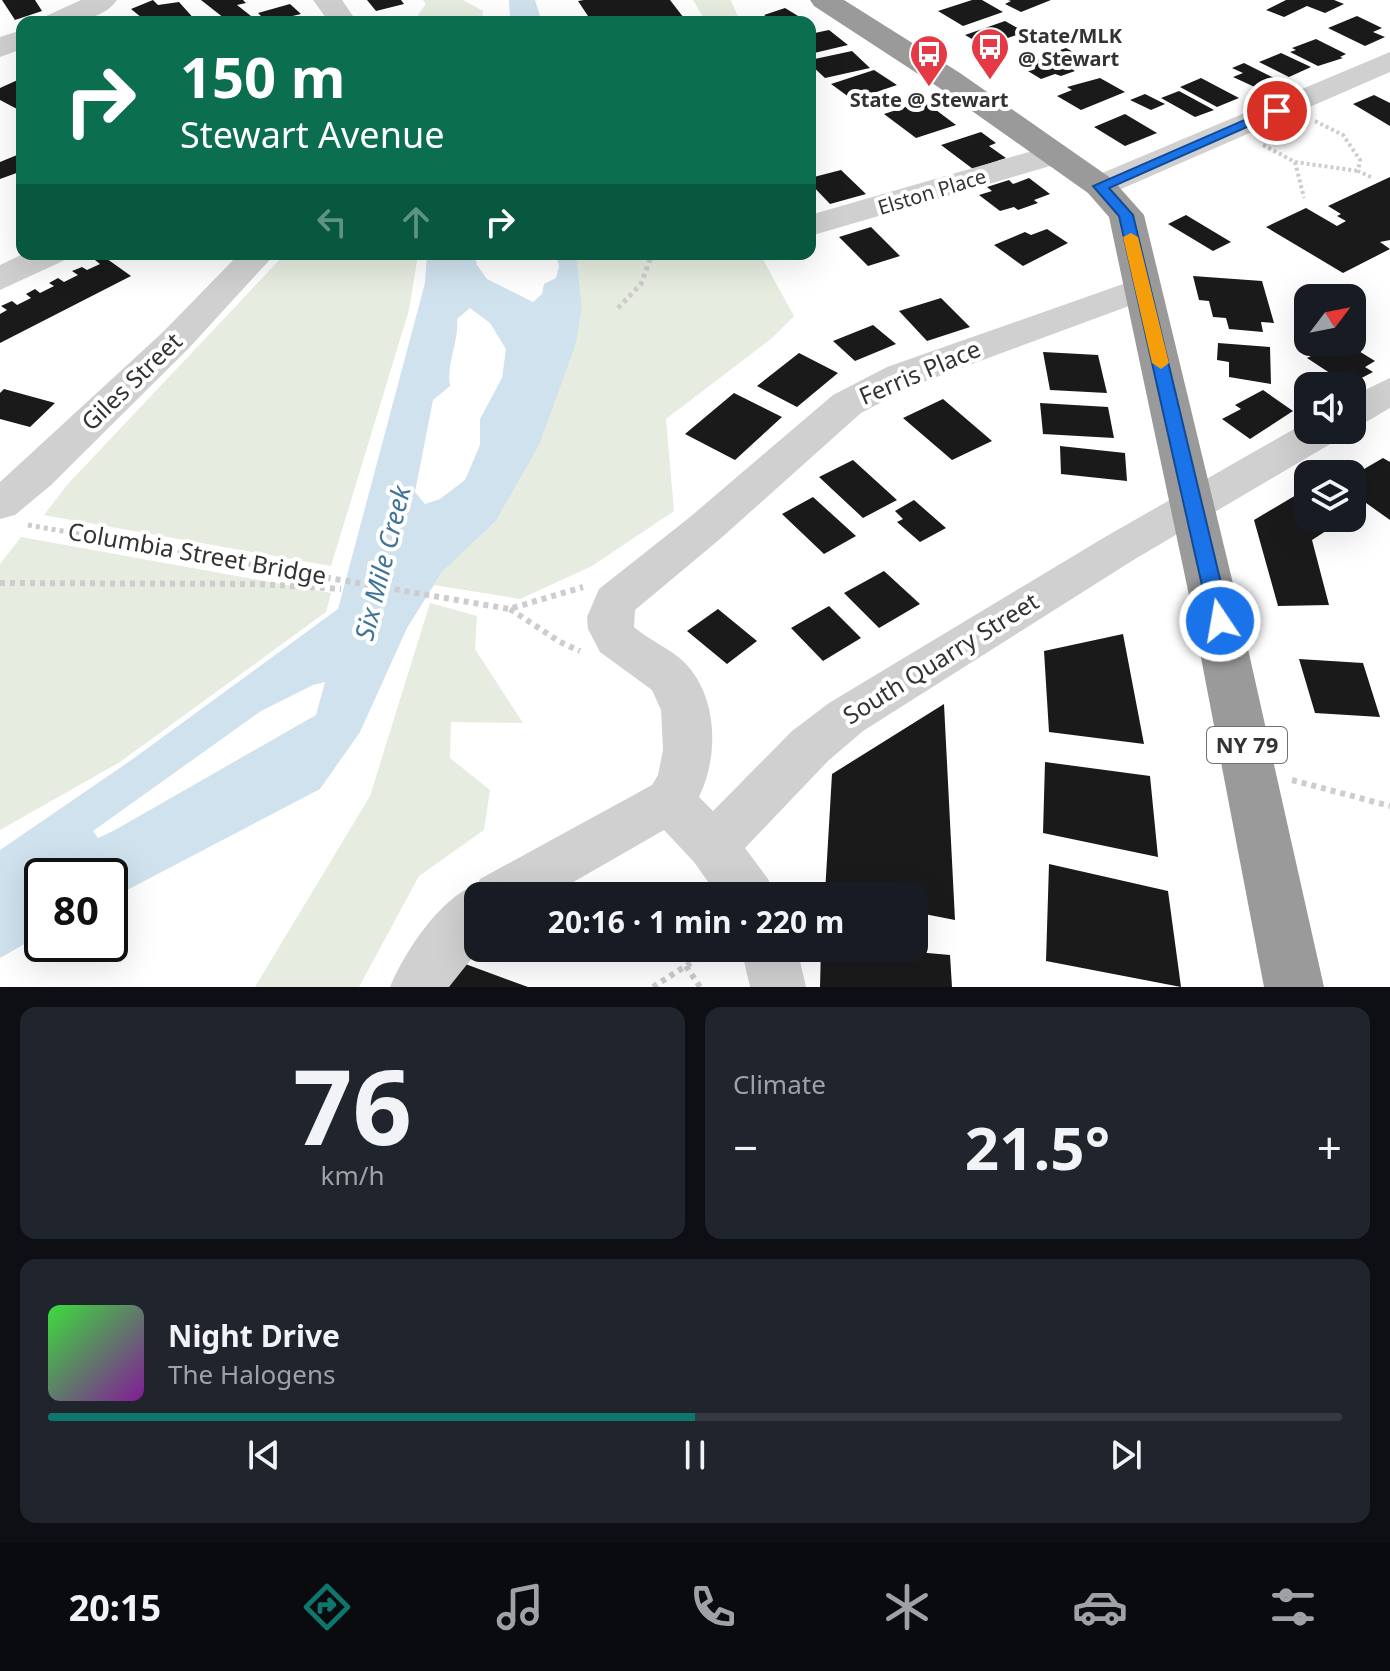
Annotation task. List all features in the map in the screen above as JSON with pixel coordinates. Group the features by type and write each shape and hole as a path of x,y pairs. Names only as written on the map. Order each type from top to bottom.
{"highway":[{"name":"NY 79","path":"824,0 949,80 1100,186 1126,215 1195,505 1252,770 1294,987"}],"street":[{"path":"69,16 103,0"},
{"path":"327,0 341,16"},
{"path":"1100,186 1390,61"},
{"name":"Elston Place","path":"816,224 1053,155"},
{"path":"0,279 39,260"},
{"name":"Giles Street","path":"13,514 36,475 176,340 252,260"},
{"name":"Ferris Place","path":"605,592 705,528 847,404 901,376 1143,288"},
{"path":"1366,405 1390,391"},
{"name":"South Quarry Street","path":"713,846 810,746 846,717 1299,444"},
{"path":"524,882 670,801 684,776 687,724 682,698 669,677 630,651 612,633 605,592"},
{"path":"670,801 713,846 739,882"},
{"path":"418,987 430,966 464,926"},
{"path":"774,962 778,987"}],"path":[{"path":"1303,115 1343,135 1360,160 1358,171"},
{"path":"1252,139 1295,162 1358,171 1373,178"},
{"path":"1295,162 1304,198"},
{"path":"618,308 641,284 650,260"},
{"name":"Columbia Street Bridge","path":"13,514 509,609"},
{"path":"0,583 258,584 341,589"},
{"path":"509,609 605,592"},
{"path":"509,609 560,642 592,656"},
{"path":"1252,770 1390,806"},
{"path":"653,987 692,962"},
{"path":"686,966 700,987"}],"shaded area":[{"path":"423,0 463,0 483,11 483,16 418,16 426,4"},
{"path":"693,0 731,0 738,16 702,16"},
{"path":"279,260 417,260 409,310 331,566 44,515 67,485"},
{"path":"577,260 763,260 794,316 771,339 666,419 674,511 592,566 520,599 434,585 442,572 495,522 582,305"},
{"path":"21,537 331,593 326,612 120,762 0,830 0,564"},
{"path":"430,603 477,616 475,649 523,723 451,722 450,758 490,790 484,830 419,876 359,987 255,987 370,796"}],"water":[{"path":"509,0 535,0 540,16 510,16"},
{"name":"Six Mile Creek","path":"427,260 476,260 487,279 533,302 542,294 544,284 556,278 558,260 577,260 582,305 576,343 539,445 495,522 442,572 407,628 360,732 320,789 128,890 128,858 24,858 24,944 0,958 0,850 130,761 338,609 425,283","holes":["470,308 490,323 506,349 502,378 480,419 480,445 465,480 440,499 425,504 415,492 433,400 450,386 457,319","325,682 316,715 98,838 93,831 261,711"]}],"building":[{"path":"2,0 35,0 42,11 16,16 15,20"},
{"path":"153,0 158,5 179,2 192,16 140,16 131,9"},
{"path":"201,0 243,0 246,3 237,5 251,16 221,16"},
{"path":"367,0 401,0 404,4 376,11"},
{"path":"670,0 682,16 588,16 578,1"},
{"path":"972,0 982,0 1003,12 963,26 938,11"},
{"path":"1008,0 1051,0 1021,12 1005,4 1011,1"},
{"path":"1286,0 1334,0 1344,4 1325,13 1307,6 1284,17 1266,10"},
{"path":"290,4 301,14 261,16 258,13"},
{"path":"785,8 798,16 766,16"},
{"path":"1357,16 1382,28 1373,32 1385,37 1365,46 1328,28"},
{"path":"1005,21 1025,32 984,46 965,35"},
{"path":"829,30 848,45 816,53 816,33"},
{"path":"1316,39 1346,54 1340,57 1343,58 1318,66 1290,52 1296,50 1292,48"},
{"path":"1066,48 1082,57 1063,64 1075,71 1061,76 1055,74 1041,79 1018,65"},
{"path":"852,51 870,68 825,78 816,70 816,59"},
{"path":"1281,53 1311,67 1289,77 1259,62"},
{"path":"1244,63 1282,82 1259,89 1233,77 1243,73 1232,68"},
{"path":"874,70 897,85 853,100 831,84"},
{"path":"1100,78 1125,92 1081,110 1057,96 1072,90 1067,87"},
{"path":"1201,78 1239,98 1217,107 1180,87"},
{"path":"16,81 16,108 0,100 0,88"},
{"path":"1179,91 1214,110 1195,117 1161,98"},
{"path":"1145,94 1165,104 1151,110 1130,100"},
{"path":"1374,95 1390,103 1390,126 1353,104"},
{"path":"924,101 956,125 916,138 884,114"},
{"path":"1125,114 1157,133 1125,146 1094,127"},
{"path":"981,132 996,143 989,146 1006,158 973,169 941,145"},
{"path":"16,155 16,173 0,179 0,162"},
{"path":"841,170 866,194 830,204 816,189 816,176"},
{"path":"1390,177 1390,240 1380,242 1390,249 1343,273 1266,227 1306,208 1337,226 1346,221 1328,206"},
{"path":"1029,178 1050,194 1034,200 1038,203 1018,210 1014,207 1000,211 979,195 992,191 987,187 1009,180 1013,184"},
{"path":"1186,215 1231,242 1213,251 1168,224"},
{"path":"871,227 900,256 868,266 839,237"},
{"path":"1047,229 1068,243 1023,266 994,245 1025,232 1031,235"},
{"path":"95,260 109,260 131,276 0,343 0,314 7,310 1,306 12,301 17,305 31,298 26,294 35,289 40,293 54,286 49,283 58,278 64,282 78,275 72,271 82,267 87,270 100,264"},
{"path":"1193,276 1262,281 1274,323 1261,322 1263,332 1229,329 1226,318 1213,317 1209,301 1199,300"},
{"path":"941,298 970,327 927,341 899,311"},
{"path":"873,325 896,344 855,361 833,341"},
{"path":"1218,343 1270,347 1271,384 1229,377 1229,362 1217,360"},
{"path":"1043,352 1098,355 1107,393 1050,390"},
{"path":"799,353 838,373 797,407 757,386"},
{"path":"1366,355 1375,361 1365,367 1373,372 1366,376 1366,372 1328,372 1307,358"},
{"path":"4,389 55,403 30,427 0,419 0,393"},
{"path":"1263,390 1293,411 1250,439 1222,419 1241,409 1235,405"},
{"path":"734,393 782,417 735,460 685,434"},
{"path":"943,399 992,441 952,460 903,418"},
{"path":"1040,403 1108,407 1114,438 1043,434"},
{"path":"1060,446 1125,453 1127,481 1061,474"},
{"path":"1383,458 1390,462 1390,520 1366,503 1366,468"},
{"path":"853,460 897,500 863,518 819,477"},
{"path":"1294,496 1294,532 1324,532 1312,540 1329,605 1278,606 1254,520"},
{"path":"813,497 856,536 824,554 782,514"},
{"path":"914,500 946,528 920,542 897,522 903,519 895,511"},
{"path":"884,571 920,604 879,628 844,593"},
{"path":"829,606 861,638 823,661 791,628"},
{"path":"718,609 757,641 727,664 687,631"},
{"path":"1123,634 1144,744 1049,732 1044,651"},
{"path":"1299,659 1363,663 1380,717 1315,713"},
{"path":"944,704 955,920 928,915 928,882 826,882 832,774"},
{"path":"1045,762 1150,776 1158,857 1043,833"},
{"path":"1049,864 1168,891 1181,987 1046,961"},
{"path":"928,953 950,955 952,987 820,987 821,962 928,962"},
{"path":"460,962 528,987 434,987"}],"slow traffic":[{"path":"1131,237 1161,363"}],"place":[{"name":"State/MLK @ Stewart","path":"990,81"},
{"name":"State @ Stewart","path":"929,88"}],"route":[{"path":"1220,621 1126,215 1100,186 1277,111"}]}
